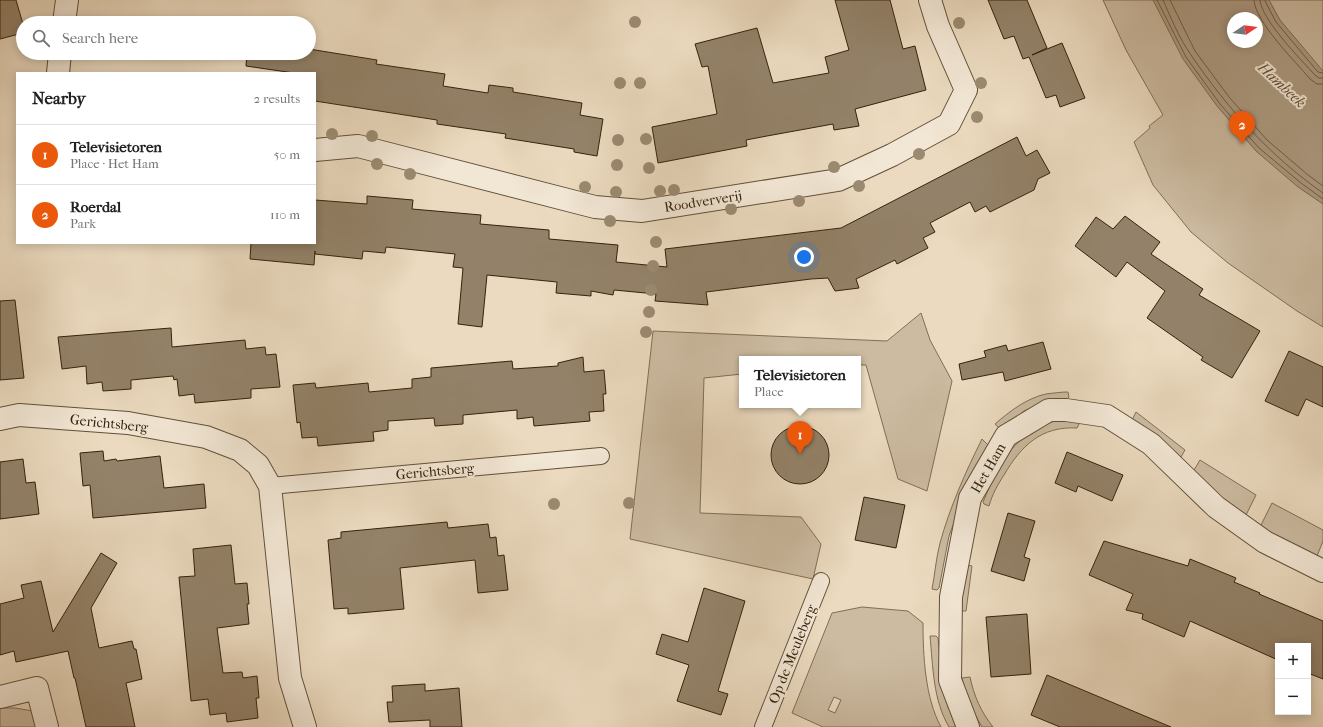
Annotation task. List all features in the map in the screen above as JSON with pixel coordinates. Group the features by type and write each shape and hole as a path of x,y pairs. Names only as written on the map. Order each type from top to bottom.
{"street":[{"path":"65,16 67,0"},
{"name":"Roodververij","path":"316,150 358,146 595,207 642,211 838,180 892,155 949,124 966,90 938,26 930,0"},
{"path":"58,72 59,60"},
{"name":"Het Ham","path":"968,727 950,680 952,597 970,498 1006,436 1049,410 1066,410 1107,416 1151,444 1222,512 1265,542 1323,571"},
{"name":"Gerichtsberg","path":"0,419 19,415 128,423 206,437 240,450 258,465 270,486 290,678 305,727"},
{"path":"0,697 37,688 47,727"}],"lane":[{"name":"Gerichtsberg","path":"270,486 601,456"},
{"name":"Op de Meuleberg","path":"763,727 821,581"}],"shaded area":[{"path":"1103,0 1323,0 1323,327 1297,311 1228,263 1191,232 1153,185 1134,142 1150,128 1149,126 1163,115 1126,50"},
{"path":"921,313 930,340 952,381 927,491 898,479 866,365 861,365 861,356 739,356 739,374 704,378 700,513 801,517 821,544 813,579 630,539 653,331 887,341"},
{"path":"1068,392 1069,397 1067,399 1039,404 1024,411 1002,428 999,428 995,424 1025,402 1046,394"},
{"path":"1136,412 1185,450 1181,457 1178,457 1132,420"},
{"path":"1062,419 1081,420 1077,428 1053,430 1033,440 1018,455 1002,478 993,494 989,506 984,504 983,502 996,473 1012,449 1021,439 1032,431 1046,424"},
{"path":"982,439 988,445 969,482 949,536 939,588 937,590 932,589 939,549 948,516"},
{"path":"1200,460 1256,495 1245,517 1236,512 1194,470"},
{"path":"1272,503 1323,530 1323,541 1317,556 1260,527"},
{"path":"964,564 972,566 966,611 960,611"},
{"path":"862,607 908,611 923,623 924,662 928,690 931,703 941,727 823,727 792,713 832,613","holes":["834,697 841,700 835,713 828,710"]},
{"path":"930,636 936,636 938,638 942,679 948,707 959,727 949,727 940,706 933,671"},
{"path":"970,677 978,704 993,727 982,727 973,710 962,678"},
{"path":"0,708 15,708 39,712 44,727 0,727"}],"water":[{"name":"Hambeek","path":"1153,0 1269,0 1280,20 1323,71 1323,204 1298,187 1256,151 1217,106 1183,59"}],"building":[{"path":"0,0 16,0 21,16 16,16 16,35 0,39"},
{"path":"835,0 890,0 903,49 915,46 926,90 855,109 859,126 834,130 833,124 767,136 746,140 747,146 658,163 652,127 717,114 708,66 702,67 695,44 757,28 773,83 829,73 825,57 849,50"},
{"path":"988,0 1027,0 1047,48 1032,55 1062,43 1085,98 1060,107 1056,95 1046,98 1029,57 1023,59 1014,36 1004,39"},
{"path":"316,50 377,60 376,64 445,74 443,86 488,93 489,85 513,88 513,92 582,103 580,115 603,119 597,156 574,152 574,149 505,138 506,134 437,124 437,120 316,101 316,72 287,72 246,66 246,60 316,60"},
{"path":"1017,137 1026,156 1037,150 1050,173 1038,179 1034,190 990,212 986,206 975,212 970,202 930,223 935,232 923,238 928,248 897,264 895,260 856,279 859,288 835,291 828,278 811,279 706,292 708,305 655,301 656,294 614,290 613,295 591,291 591,296 556,293 557,282 487,275 482,327 458,324 463,268 453,267 455,254 386,247 385,253 363,251 362,259 315,254 315,251 314,265 250,259 251,244 316,244 316,200 367,204 367,196 413,200 412,209 481,215 480,224 549,230 549,239 618,245 616,262 667,267 665,249 841,228"},
{"path":"1125,216 1160,242 1151,254 1203,289 1199,295 1260,331 1232,378 1201,360 1203,357 1147,318 1165,291 1127,262 1116,277 1075,246 1096,217 1113,229"},
{"path":"15,300 24,378 0,380 0,301"},
{"path":"171,328 172,347 245,340 246,349 265,347 266,355 276,354 280,387 251,389 251,398 195,403 194,394 179,396 177,379 174,380 173,376 131,380 131,389 103,391 102,382 87,384 86,366 62,369 58,337"},
{"path":"1043,342 1051,369 1005,381 1003,372 962,380 959,364 986,357 984,351 1006,345 1008,351"},
{"path":"1289,351 1323,367 1323,407 1306,399 1298,416 1265,401"},
{"path":"583,357 584,372 604,370 606,394 603,394 604,411 589,412 590,421 534,426 533,417 517,419 517,410 463,415 463,424 435,426 434,418 388,421 388,430 373,432 374,441 318,446 317,437 302,438 300,422 297,423 293,385 315,383 316,388 368,383 369,392 412,388 412,379 431,377 431,368 512,361 513,369 558,366 558,363"},
{"path":"794,426 806,426 821,434 829,449 829,461 821,476 806,484 794,484 779,476 771,461 771,449 779,434"},
{"path":"103,451 104,461 160,456 164,488 204,484 206,508 93,518 90,485 83,486 80,453"},
{"path":"1067,452 1123,475 1112,501 1078,486 1076,492 1055,483"},
{"path":"23,459 26,483 35,482 39,514 0,519 0,462"},
{"path":"864,497 905,505 896,548 855,540"},
{"path":"1008,513 1035,521 1024,557 1030,559 1024,581 991,571"},
{"path":"447,522 448,528 488,524 490,538 496,537 498,556 504,555 508,590 478,593 475,560 400,568 404,609 348,614 348,608 334,609 328,540 341,538 341,532"},
{"path":"1104,541 1188,566 1190,559 1236,578 1234,582 1323,621 1323,679 1311,674 1311,643 1275,643 1275,659 1190,621 1184,637 1142,619 1143,614 1126,610 1133,594 1089,575"},
{"path":"231,545 235,584 247,583 249,624 217,628 223,673 242,672 243,678 257,676 259,698 256,698 258,718 227,722 226,713 210,715 208,699 191,701 179,577 195,576 193,549"},
{"path":"101,553 117,563 91,608 99,648 132,641 134,649 136,649 142,679 126,683 135,727 86,727 68,651 16,662 14,651 0,655 0,604 24,598 21,585 41,581 53,632"},
{"path":"704,588 745,601 718,691 728,694 721,715 677,701 689,665 656,654 662,634 688,642"},
{"path":"1027,614 1031,674 991,677 986,617"},
{"path":"1047,675 1171,727 1060,727 1031,715"},
{"path":"425,684 425,691 459,688 462,727 430,727 430,720 389,722 387,702 393,702 392,686"}],"place":[{"name":"Roerdal","path":"1242,144"},
{"name":"Televisietoren","path":"800,454"}]}
